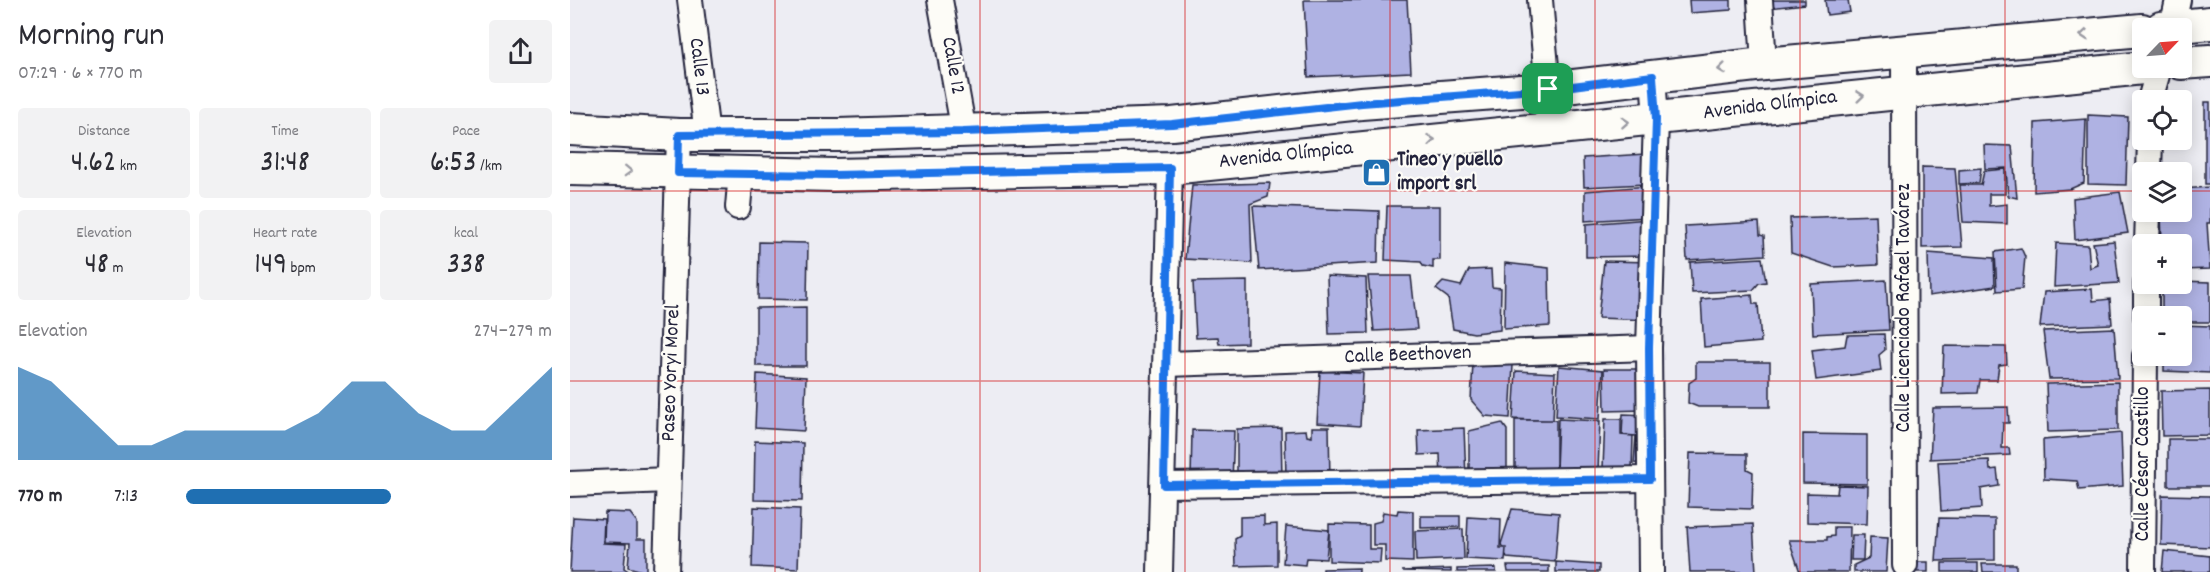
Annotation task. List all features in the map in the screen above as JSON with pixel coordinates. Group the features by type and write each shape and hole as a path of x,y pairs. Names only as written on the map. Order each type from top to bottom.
{"main road":[{"name":"Avenida Olímpica","path":"2192,23 2210,23"},
{"name":"Avenida Olímpica","path":"570,129 693,134 963,132 1172,124 1362,103 1548,89 1764,64 1904,52 2132,27"},
{"path":"2192,62 2210,61"},
{"name":"Avenida Olímpica","path":"570,169 833,175 1170,168 1549,127 1656,119 1904,91 2132,69"},
{"path":"1362,103 1365,147"}],"street":[{"name":"Calle 13","path":"678,173 693,134 690,0"},
{"name":"Calle 12","path":"940,0 963,132"},
{"path":"1540,0 1548,89"},
{"path":"1760,0 1764,64"},
{"name":"Calle Licenciado Rafael Tavárez","path":"1904,52 1905,565"},
{"path":"1651,572 1649,348 1656,119 1653,76"},
{"path":"1160,572 1167,364 1170,168"},
{"name":"Paseo Yoryi Morel","path":"666,572 678,173"},
{"path":"738,207 741,173"},
{"name":"Calle Beethoven","path":"1167,364 1649,348"},
{"name":"Calle César Castillo","path":"2143,572 2145,366"},
{"path":"1164,485 1650,479"},
{"path":"570,484 668,480"}],"building":[{"path":"1304,0 1407,0 1411,72 1308,77"},
{"path":"1689,0 1731,0 1731,10 1690,13"},
{"path":"1768,0 1805,0 1805,4 1769,8"},
{"path":"1825,0 1848,0 1850,12 1827,15"},
{"path":"2205,102 2210,102 2210,184 2205,184"},
{"path":"2088,115 2128,117 2126,185 2088,184"},
{"path":"2086,119 2084,183 2070,189 2034,192 2035,123"},
{"path":"1984,145 2012,146 2017,198 2008,196 2006,168 1985,169"},
{"path":"1645,154 1646,184 1584,187 1583,158"},
{"path":"1922,167 1955,168 1962,247 1922,248"},
{"path":"1981,168 1979,183 1959,184 1959,170"},
{"path":"2005,169 2005,194 1989,194 1989,206 2007,204 2007,224 1963,222 1960,185 1981,185 1984,171"},
{"path":"1270,183 1268,197 1250,204 1252,263 1185,259 1192,185"},
{"path":"1648,186 1648,217 1585,221 1585,191"},
{"path":"2210,187 2210,223 2207,223 2210,269 2192,270 2192,234 2162,234 2161,222 2192,222 2192,188"},
{"path":"2120,192 2128,233 2075,240 2073,198"},
{"path":"1253,206 1379,211 1378,263 1259,270"},
{"path":"1387,206 1440,206 1440,260 1433,260 1433,268 1423,266 1421,262 1385,260"},
{"path":"1876,215 1878,265 1833,267 1791,253 1790,218"},
{"path":"1649,219 1649,256 1586,257 1586,224"},
{"path":"1759,222 1760,235 1764,236 1765,255 1687,260 1685,226"},
{"path":"2114,241 2119,283 2054,287 2056,243 2088,245 2090,268 2098,265 2093,243"},
{"path":"759,242 808,243 807,300 758,299"},
{"path":"2021,248 2025,257 2022,289 1997,291 1995,252"},
{"path":"1928,253 1994,258 1995,286 1929,296"},
{"path":"1762,258 1766,282 1759,283 1753,290 1692,293 1690,262"},
{"path":"1604,261 1652,262 1650,320 1598,318"},
{"path":"1505,263 1549,268 1550,326 1504,329"},
{"path":"1491,269 1492,287 1501,288 1500,330 1474,333 1453,329 1448,298 1436,289 1443,282 1461,286 1469,270"},
{"path":"1327,276 1366,278 1368,333 1329,334"},
{"path":"1368,276 1411,276 1417,329 1374,331"},
{"path":"1886,280 1889,330 1813,334 1811,284"},
{"path":"1247,281 1247,343 1219,344 1218,337 1196,338 1193,282"},
{"path":"2192,281 2210,282 2210,322 2192,322 2192,306 2162,306 2162,294 2192,294"},
{"path":"2092,289 2093,301 2110,299 2112,324 2040,327 2044,292"},
{"path":"1752,295 1753,304 1758,304 1761,342 1704,347 1701,299"},
{"path":"806,307 806,366 756,366 756,308"},
{"path":"2192,325 2210,326 2210,373 2164,371 2164,366 2192,366"},
{"path":"2114,328 2118,378 2049,379 2043,331"},
{"path":"1884,334 1885,350 1879,355 1881,371 1816,380 1812,350 1845,346 1847,335"},
{"path":"1944,346 2006,347 2007,364 1999,365 1997,380 1980,380 1978,393 1942,394"},
{"path":"1696,362 1770,362 1770,407 1698,407 1688,403 1689,383 1696,378"},
{"path":"1473,363 1513,365 1510,418 1485,416 1471,400"},
{"path":"1559,366 1603,370 1600,419 1556,416"},
{"path":"1604,369 1644,369 1645,410 1605,411"},
{"path":"1320,371 1363,373 1360,426 1317,423"},
{"path":"1516,371 1555,373 1553,421 1513,419"},
{"path":"757,374 806,377 804,431 755,428"},
{"path":"2118,382 2118,430 2048,432 2046,384"},
{"path":"2210,390 2210,435 2162,436 2161,391"},
{"path":"2008,407 2009,423 2003,423 2002,448 2009,448 2010,455 1930,459 1933,408"},
{"path":"1623,414 1647,415 1645,464 1634,463 1636,436 1622,435"},
{"path":"1558,419 1600,421 1598,471 1556,469"},
{"path":"1605,419 1621,419 1621,435 1633,436 1632,469 1603,468"},
{"path":"1515,420 1556,420 1556,469 1515,469"},
{"path":"1502,423 1507,430 1507,478 1469,478 1469,431"},
{"path":"1312,427 1329,427 1330,480 1286,480 1285,431 1306,430 1307,436 1312,437"},
{"path":"1281,428 1282,480 1237,480 1237,429"},
{"path":"1464,428 1466,479 1441,480 1440,454 1419,455 1418,430"},
{"path":"1192,430 1234,431 1232,481 1191,480"},
{"path":"2121,433 2123,486 2079,490 2077,481 2044,479 2043,440"},
{"path":"1803,434 1867,435 1867,484 1803,483"},
{"path":"2168,439 2210,439 2210,486 2168,486"},
{"path":"755,441 803,443 802,501 754,500"},
{"path":"1690,453 1747,454 1747,469 1753,472 1752,509 1688,507"},
{"path":"1989,460 1990,470 1997,469 1999,486 1981,489 1982,508 1941,511 1938,462"},
{"path":"1838,485 1868,486 1867,524 1807,522 1807,493 1837,494"},
{"path":"2162,495 2210,496 2210,547 2161,545"},
{"path":"754,507 800,509 798,569 752,567"},
{"path":"1512,509 1559,513 1555,562 1507,558 1501,544"},
{"path":"1398,510 1413,511 1413,562 1385,561 1385,545 1373,545 1373,523 1381,521 1383,512 1397,514"},
{"path":"605,512 630,513 637,522 637,539 646,539 646,572 628,567 630,543 604,542"},
{"path":"1264,516 1264,525 1277,524 1277,565 1236,566 1235,539 1240,536 1240,517"},
{"path":"1421,516 1460,516 1460,527 1421,528"},
{"path":"573,517 604,519 603,543 626,544 624,568 630,572 570,572"},
{"path":"1468,517 1501,519 1500,548 1506,548 1505,561 1466,559"},
{"path":"1939,518 1995,519 1995,560 1936,561"},
{"path":"1329,524 1369,525 1369,549 1381,549 1380,563 1329,561"},
{"path":"1753,524 1756,572 1690,572 1687,527"},
{"path":"1286,526 1329,530 1326,559 1306,558 1305,565 1283,563"},
{"path":"1834,527 1850,527 1849,572 1800,572 1789,540 1827,540 1827,537 1834,536"},
{"path":"1463,529 1464,559 1416,561 1415,531"},
{"path":"1852,535 1864,535 1863,560 1851,560"},
{"path":"1870,537 1888,538 1886,572 1854,572 1854,565 1869,558"},
{"path":"2164,551 2210,556 2210,572 2162,572"},
{"path":"1556,562 1599,565 1599,572 1556,572"},
{"path":"1908,562 1928,562 1928,572 1907,572"},
{"path":"1942,563 1978,563 1978,572 1942,572"},
{"path":"1982,564 2016,564 2016,572 1983,572"},
{"path":"1507,566 1549,566 1549,572 1508,572"},
{"path":"1359,568 1359,572 1323,572 1323,569"},
{"path":"1496,568 1496,572 1457,572 1457,569"},
{"path":"1451,569 1451,572 1402,571"}],"place":[{"name":"Tineo y puello import srl","path":"1376,173"}],"route":[{"path":"1653,76 1656,119 1649,348 1650,479 1164,485 1170,168 833,175 678,173 679,135 839,135 1172,124 1362,103 1548,89 1653,76"}]}
